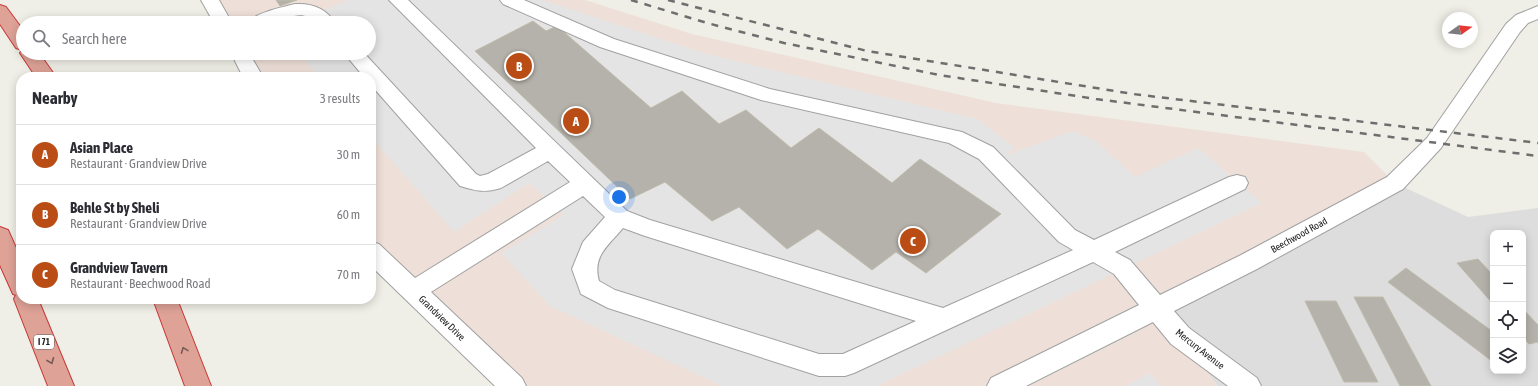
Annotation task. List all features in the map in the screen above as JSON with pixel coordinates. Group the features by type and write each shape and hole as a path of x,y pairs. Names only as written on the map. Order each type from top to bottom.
{"highway":[{"path":"0,11 16,34"},
{"path":"34,60 42,72"},
{"path":"0,236 16,275"},
{"name":"I 71","path":"28,304 61,386"},
{"path":"167,304 198,386"}],"street":[{"path":"210,0 219,16"},
{"path":"398,0 619,217 652,230 943,319"},
{"name":"Mercury Avenue","path":"509,0 607,44 768,95 955,137 986,153 1067,236 1122,267 1180,336 1248,386"},
{"path":"277,16 305,9 317,13 320,16"},
{"name":"Beechwood Road","path":"1000,386 1249,262 1395,183 1439,137 1513,28 1522,19 1538,12"},
{"path":"244,60 250,72"},
{"path":"359,60 370,72"},
{"path":"376,78 468,180 480,184 493,182 550,150"},
{"path":"619,217 592,249 584,269 589,287 608,298 819,365 845,365 1094,251 1237,183"},
{"path":"413,291 585,184"},
{"name":"Grandview Drive","path":"376,256 513,386"}],"shaded area":[{"path":"210,0 585,0 692,34 996,103 1364,152 1395,183 1157,308 1218,386 513,386 376,256 376,72 250,72 244,60 376,60 376,16 219,16"},
{"path":"349,0 543,0 706,54 977,119 1015,148 1001,157 1073,131 1097,142 1135,177 1198,148 1262,203 877,386 722,386 550,306 501,253 563,215 529,183 454,232 376,143 376,72 315,72 304,60 376,60 376,16 310,16"},
{"path":"1395,183 1468,217 1538,208 1538,386 1218,386 1156,308"},
{"path":"1150,373 1161,386 1125,386"}],"building":[{"path":"276,0 297,0 280,6"},
{"path":"533,21 546,31 557,26 651,108 682,91 719,124 746,110 791,148 819,128 892,183 920,159 1001,214 926,273 896,252 872,270 818,229 787,249 739,207 712,221 665,182 630,199 475,51"},
{"path":"1478,259 1490,272 1490,301 1457,263"},
{"path":"1406,268 1490,330 1490,360 1388,282"},
{"path":"1354,297 1383,297 1431,386 1400,386"},
{"path":"1305,301 1336,301 1378,382 1344,382"},
{"path":"1526,312 1538,325 1538,342 1529,344 1526,340"}],"railway":[{"path":"631,0 707,23 784,43 939,75 1096,99 1538,156"},
{"path":"668,0 867,51 1133,94 1538,143"}],"place":[{"name":"Behle St by Sheli","path":"519,66"},
{"name":"Asian Place","path":"576,121"},
{"name":"Grandview Tavern","path":"913,241"}]}
